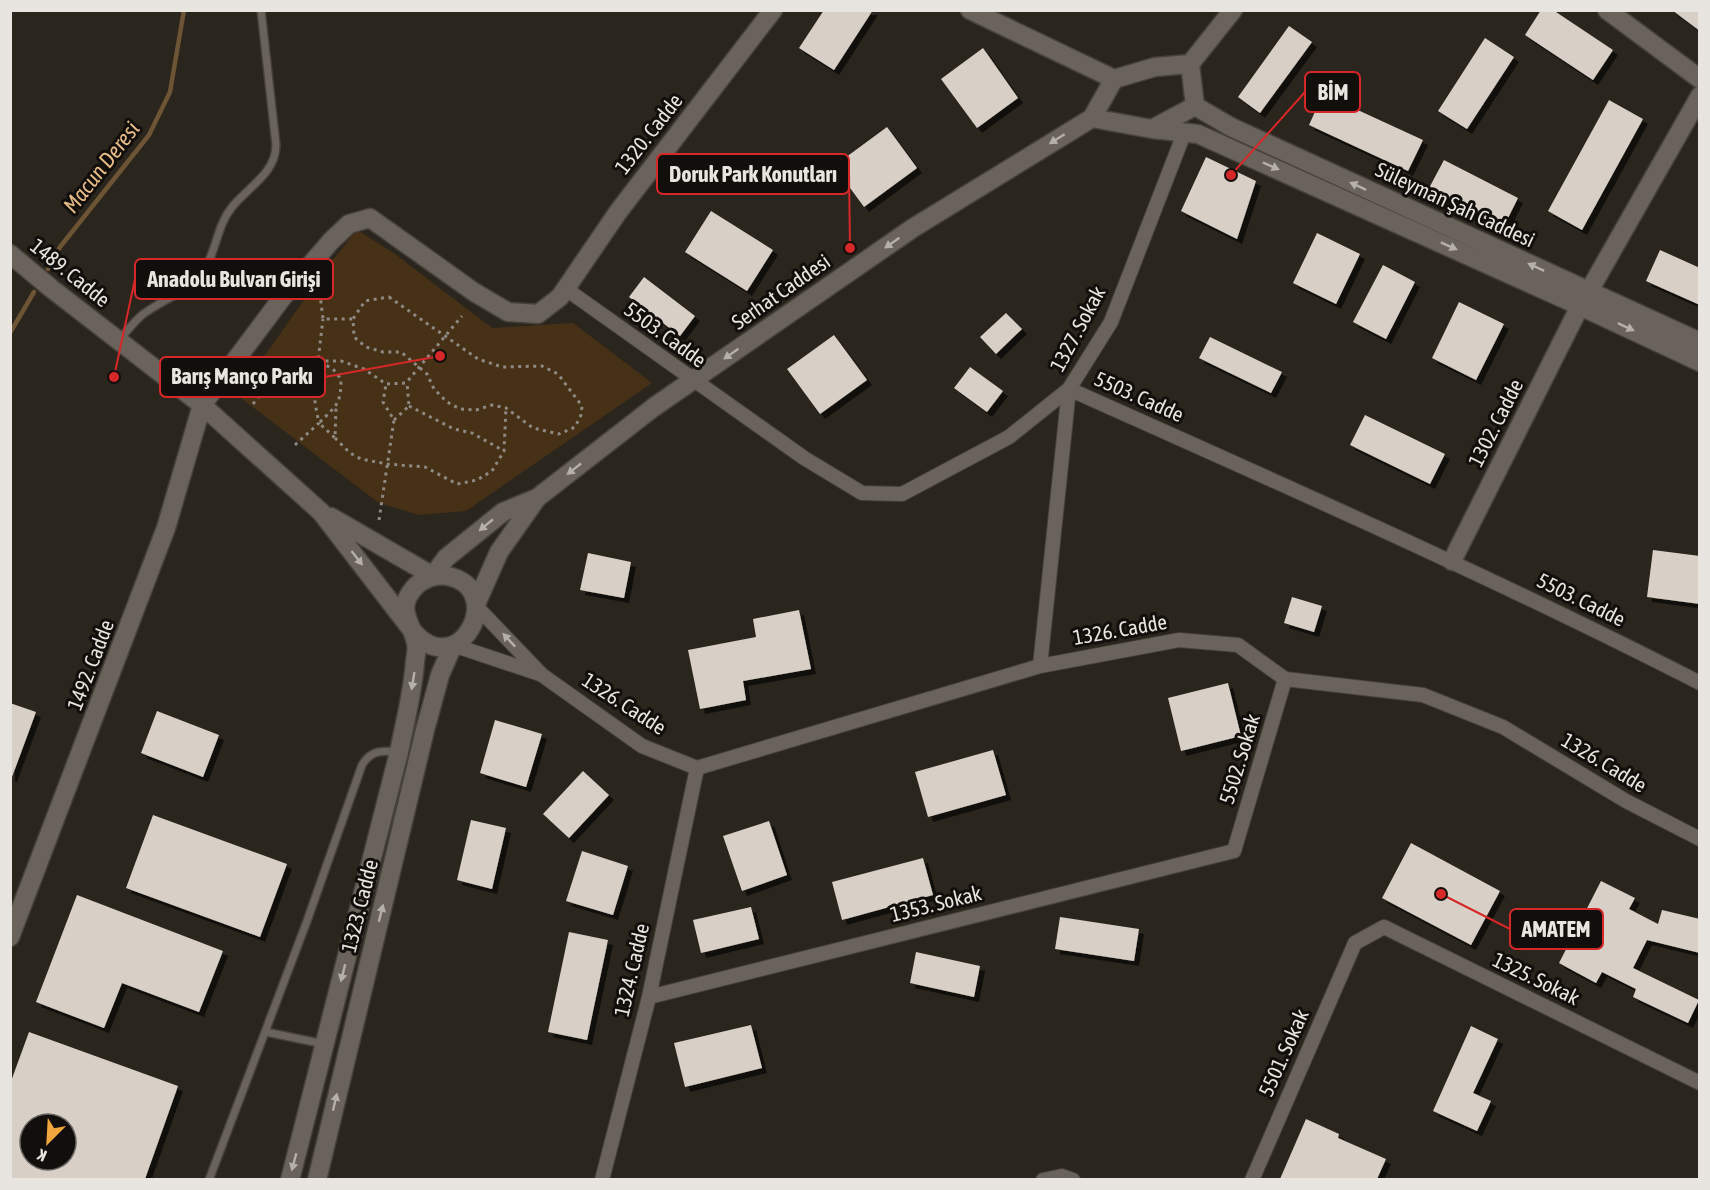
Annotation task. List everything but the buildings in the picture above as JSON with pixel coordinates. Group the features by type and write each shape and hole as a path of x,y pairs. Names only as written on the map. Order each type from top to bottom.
{"main road":[{"name":"1320. Cadde","path":"313,262 349,224 370,218 474,292 508,312 538,314 560,297 618,212 773,10"},
{"path":"970,10 1114,79 1155,68 1190,64 1233,10"},
{"path":"1607,10 1700,79"},
{"path":"1152,129 1195,106 1190,64"},
{"name":"Serhat Caddesi","path":"537,498 654,407 913,228 1092,117 1114,79"},
{"name":"1302. Cadde","path":"1452,561 1585,298 1700,96"},
{"name":"Süleyman Şah Caddesi","path":"1195,106 1231,127 1585,298 1700,362"},
{"path":"1092,117 1152,129 1192,132"},
{"name":"Süleyman Şah Caddesi","path":"1192,132 1585,298 1700,342"},
{"name":"1489. Cadde","path":"10,254 202,405 321,512 408,625"},
{"path":"202,405 282,298 313,262"},
{"name":"1492. Cadde","path":"10,937 166,528 202,405"},
{"path":"290,1179 399,752 415,669 417,644 405,615 409,595 415,586 433,576 446,558 502,512 537,498"},
{"path":"476,605 499,552 537,498"},
{"name":"1489. Cadde","path":"321,512 433,576"},
{"path":"408,625 418,638 438,647 453,645 465,638 472,629 476,618 476,605 472,594 456,579 433,576"},
{"name":"1323. Cadde","path":"317,1179 424,730 440,675 453,645"}],"street":[{"name":"1327. Sokak","path":"1040,666 1069,389 1111,322 1192,132"},
{"name":"5503. Cadde","path":"566,289 804,458 862,493 902,494 1009,436 1069,389 1452,561 1581,622 1700,683"},
{"path":"476,605 542,675"},
{"name":"1326. Cadde","path":"542,675 642,746 697,768 1040,666 1179,640 1238,645 1285,679 1422,695 1503,727 1626,801 1700,839"},
{"path":"453,645 542,675"},
{"name":"5502. Sokak","path":"1234,851 1285,679"},
{"name":"1324. Cadde","path":"602,1179 649,997 697,768"},
{"name":"1353. Sokak","path":"649,997 1234,851"},
{"name":"1325. Sokak","path":"1354,944 1384,927 1700,1083"},
{"name":"5501. Sokak","path":"1252,1179 1354,944"},
{"path":"1043,1179 1062,1176 1073,1179"}],"lane":[{"path":"118,341 141,315 184,289 199,276 210,260 220,228 231,208 267,171 274,160 276,145 261,10"},
{"path":"209,1179 308,921 362,765 365,759 375,752 381,750 399,752"},
{"path":"266,1032 324,1044"}],"path":[{"path":"313,262 320,286 323,319 318,361 313,376 313,396 319,423 350,453 361,459 387,465 425,467 458,484 477,480 492,471 504,451 506,408"},
{"path":"389,297 444,337 478,359 502,367 542,366 558,374 582,406 581,416 575,427 559,434 533,428 506,408 492,405 476,410 460,409 447,402 434,389 427,374 401,352 383,352 366,347 354,337 353,319 365,301 389,297"},
{"path":"253,404 260,395 294,368 318,361 349,363 364,369 386,384 407,382 462,316"},
{"path":"323,319 353,319"},
{"path":"295,445 336,407 341,398 342,379 333,369 318,361"},
{"path":"407,382 409,406"},
{"path":"386,384 383,402 394,420"},
{"path":"409,406 454,429 472,433 504,451"},
{"path":"379,520 394,420 409,406"},
{"path":"334,438 336,407"}],"shaded area":[{"path":"357,230 395,254 492,328 573,323 652,383 466,511 419,515 379,503 237,395 330,263"}],"waterway":[{"name":"Macun Deresi","path":"48,269 60,247 149,135 170,92 184,10"},
{"name":"Macun Deresi","path":"10,333 34,292"}],"place":[{"name":"BİM","path":"1231,175"},
{"name":"Doruk Park Konutları","path":"850,248"},
{"name":"Barış Manço Parkı","path":"440,356"},
{"name":"Anadolu Bulvarı Girişi","path":"114,377"},
{"name":"AMATEM","path":"1441,894"}]}
